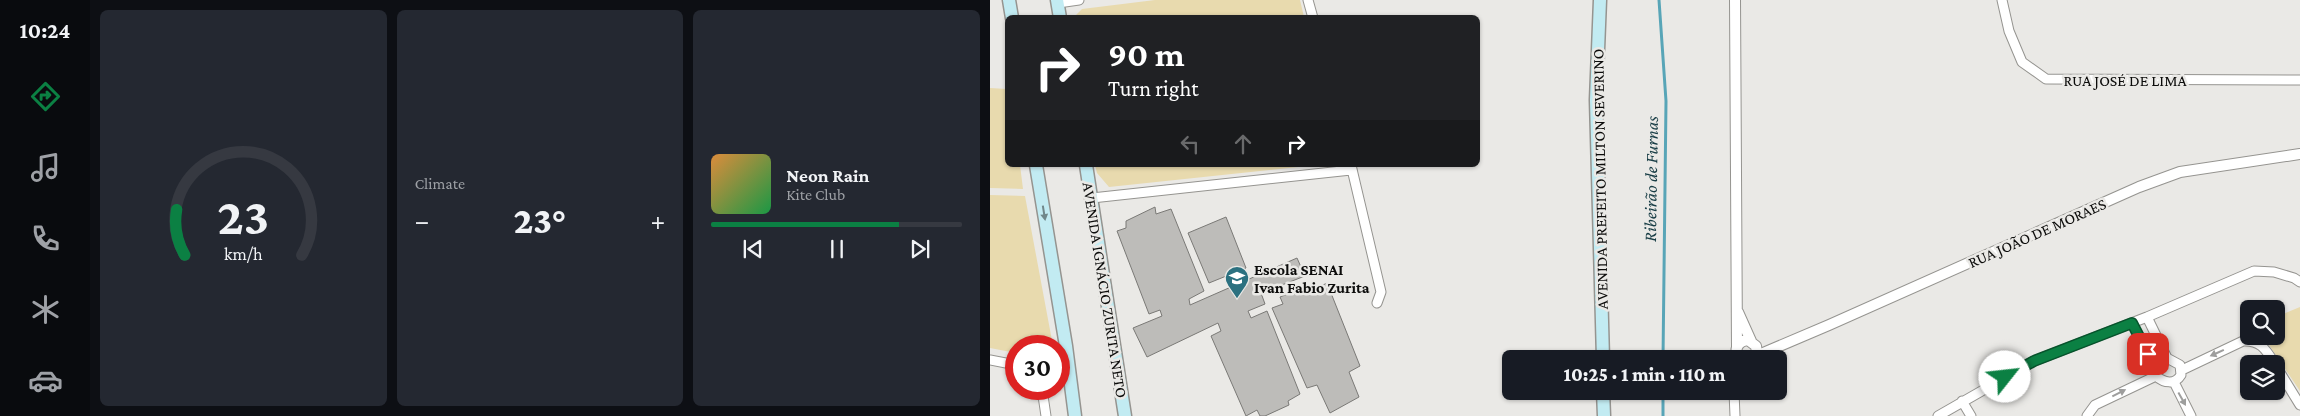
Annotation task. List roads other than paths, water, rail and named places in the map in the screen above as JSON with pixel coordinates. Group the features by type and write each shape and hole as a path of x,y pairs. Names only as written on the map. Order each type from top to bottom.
{"main road":[{"path":"1009,0 1012,15"},
{"name":"AVENIDA PREFEITO MILTON SEVERINO","path":"1600,0 1596,100 1602,350"},
{"path":"1058,1 1060,15"},
{"path":"1036,167 1060,335"},
{"name":"AVENIDA IGNÁCIO ZURITA NETO","path":"1086,167 1125,416"},
{"path":"1070,390 1075,416"},
{"path":"1603,400 1604,416"}],"street":[{"path":"1058,1 1079,0"},
{"path":"1308,0 1312,15"},
{"path":"1735,0 1738,350"},
{"name":"RUA JOSÉ DE LIMA","path":"2002,0 2009,31 2022,62 2046,80 2300,80"},
{"name":"RUA JOÃO DE MORAES","path":"1770,350 2139,187 2180,172 2300,154"},
{"path":"1092,198 1351,168 1381,292 1377,303"},
{"path":"1938,416 2034,361 2147,317 2254,271 2274,272 2294,278 2300,282"},
{"path":"1736,309 1757,350"},
{"path":"2147,317 2167,358"},
{"path":"2132,323 2155,366 2156,376"},
{"path":"1740,350 1744,340 1753,342"},
{"path":"2182,370 2243,341 2253,340 2264,346 2270,355"},
{"name":"RUA JOÃO DE MORAES","path":"1753,342 1782,345"},
{"path":"2155,366 2158,361 2167,358 2177,362 2182,370 2181,375 2174,382 2169,383 2156,376"},
{"path":"990,360 1005,363"},
{"path":"2087,416 2095,405 2156,376"},
{"path":"2285,380 2300,405"},
{"path":"2174,382 2191,416"},
{"path":"1044,400 1046,416"},
{"path":"1734,400 1735,416"},
{"path":"1962,401 1971,416"}],"waterway":[{"name":"Ribeirão de Furnas","path":"1659,0 1666,101 1663,350"},
{"name":"Ribeirão de Furnas","path":"1663,400 1663,416"}],"place":[{"name":"Escola SENAI Ivan Fabio Zurita","path":"1237,299"}]}
